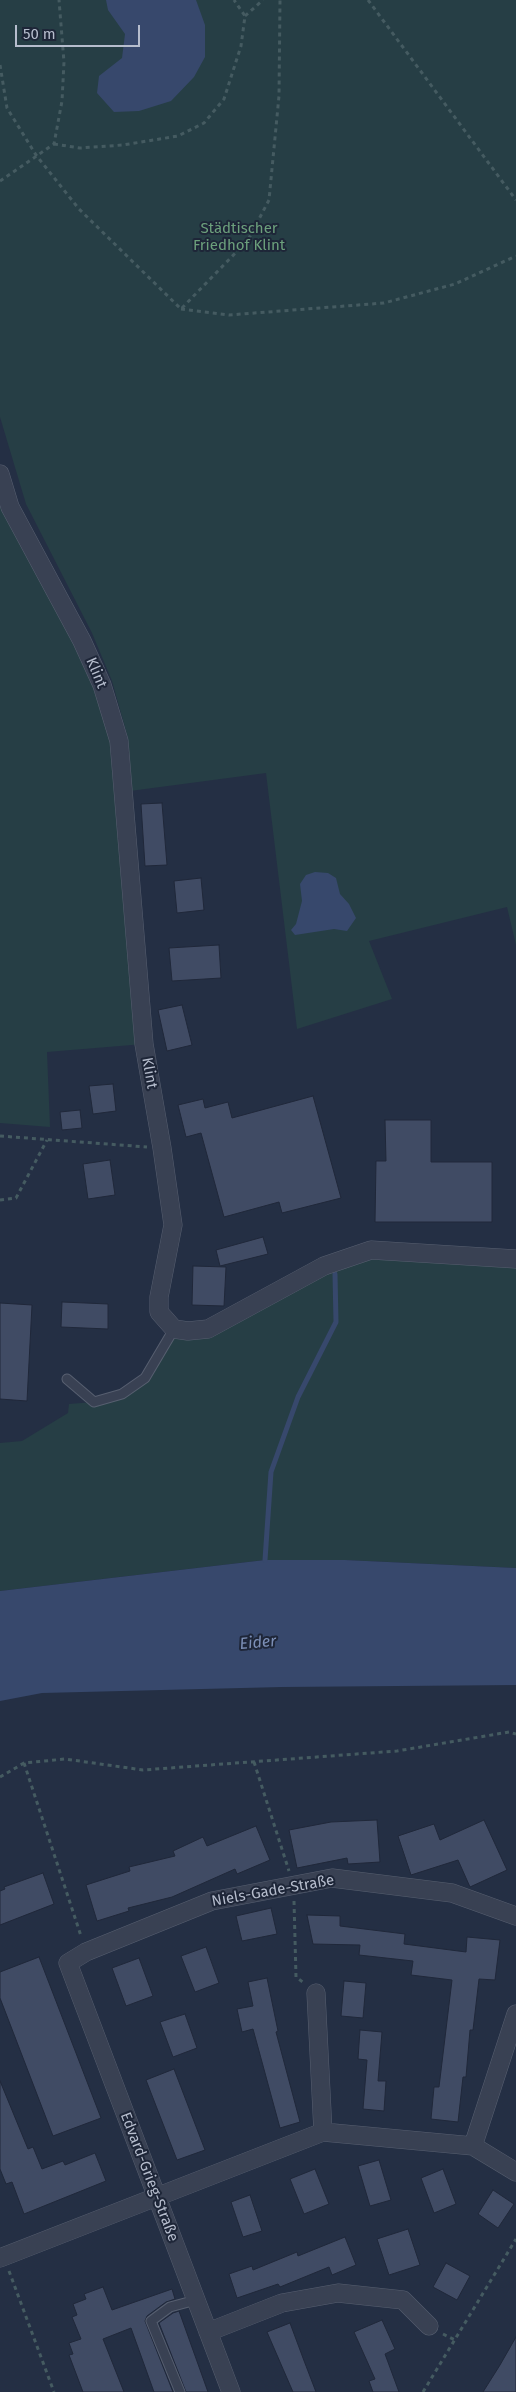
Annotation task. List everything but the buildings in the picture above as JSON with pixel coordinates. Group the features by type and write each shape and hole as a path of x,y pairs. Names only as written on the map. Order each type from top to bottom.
{"street":[{"name":"Klint","path":"0,474 10,507 82,641 102,685 119,741 144,1044 173,1225 159,1298 159,1312 174,1329"},
{"path":"174,1329 188,1331 208,1329 324,1266 371,1250 516,1258"},
{"name":"Niels-Gade-Straße","path":"68,1962 86,1952 212,1901 332,1878 452,1892 516,1916"},
{"name":"Edvard-Grieg-Straße","path":"68,1962 231,2392"},
{"path":"316,1993 323,2132"},
{"path":"473,2146 516,2014"},
{"path":"2,2257 323,2132 473,2146 516,2172"},
{"path":"208,2332 282,2303 338,2293 403,2300 429,2326"}],"lane":[{"path":"67,1379 94,1402 122,1394 145,1378 174,1329"},
{"path":"180,2392 152,2321 170,2307 196,2300"}],"path":[{"path":"54,144 62,101 64,62 59,0"},
{"path":"234,0 245,16"},
{"path":"0,181 54,144 80,148 123,145 178,136 204,124 224,99 241,46 245,16 263,0"},
{"path":"180,309 248,240 270,200 279,96 280,0"},
{"path":"368,0 516,200"},
{"path":"0,65 7,108 36,156 80,209 180,309 230,315 384,303 455,284 516,256"},
{"path":"0,1136 162,1148"},
{"path":"0,1200 16,1198 47,1140"},
{"path":"0,1777 24,1763 65,1759 143,1770 397,1751 509,1732 516,1734"},
{"path":"24,1763 86,1952"},
{"path":"424,2392 516,2239"},
{"path":"2,2257 54,2392"}],"green space":[{"name":"Städtischer Friedhof Klint","path":"0,0 516,0 516,945 507,907 369,941 392,999 297,1029 266,773 130,791 128,738 112,681 92,633 26,504 0,417"},
{"path":"0,474 82,641 119,741 144,1044 47,1052 50,1127 0,1123"},
{"path":"371,1250 516,1259 516,1568 345,1560 265,1560 0,1591 0,1443 22,1441 68,1413 69,1404 94,1402 122,1394 145,1378 174,1329 188,1331"}],"water":[{"path":"106,0 196,0 205,25 205,57 194,77 171,101 139,111 114,112 97,93 99,76 122,58 125,34 108,10"},
{"path":"315,872 328,873 336,878 340,894 349,904 356,918 347,931 334,929 295,935 291,930 296,924 302,901 300,884 306,875"},
{"name":"Eider","path":"265,1560 345,1560 516,1568 516,1685 282,1687 42,1693 0,1701 0,1591"}],"waterway":[{"path":"265,1560 271,1472 298,1397 336,1322 335,1274"}]}
